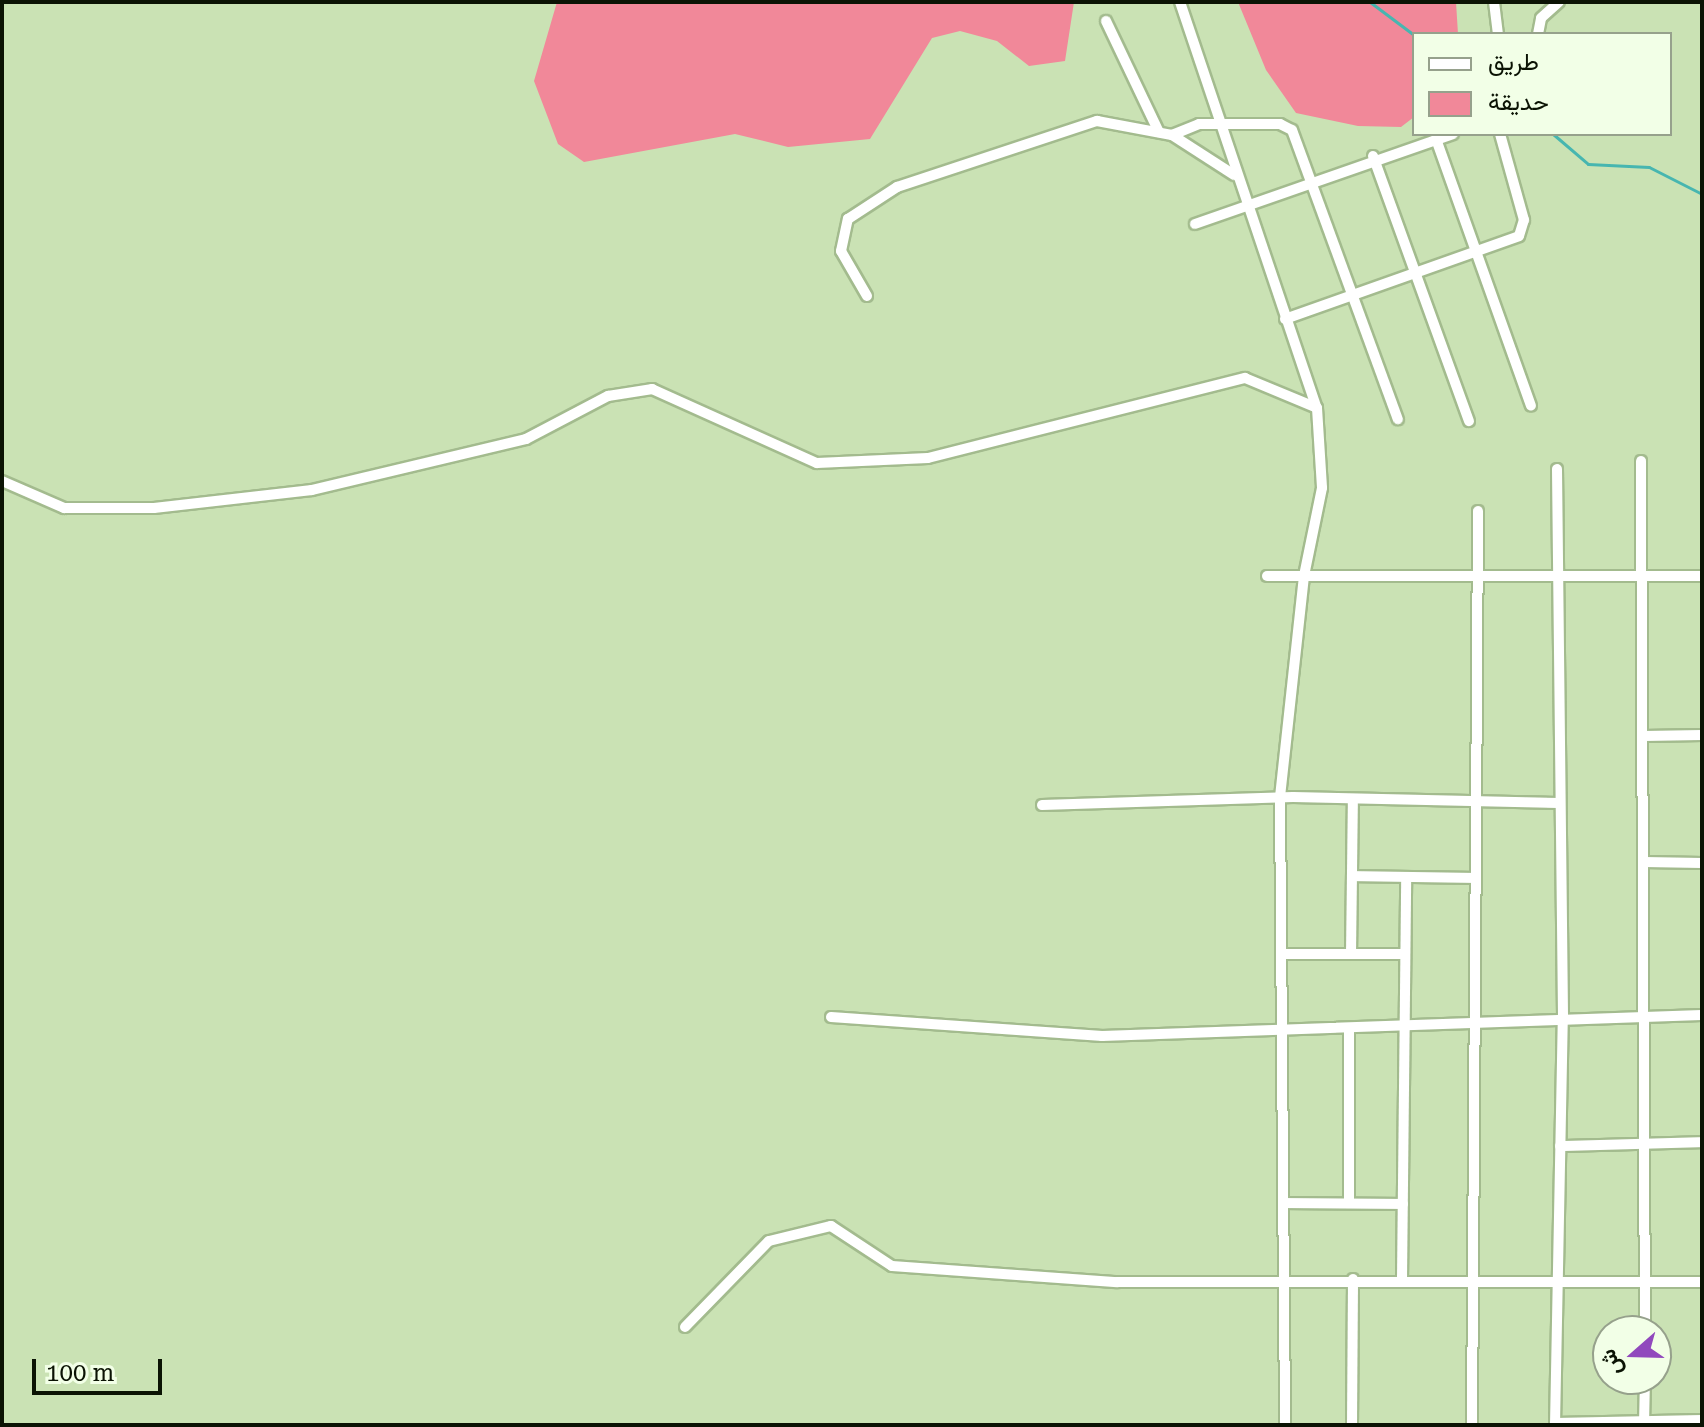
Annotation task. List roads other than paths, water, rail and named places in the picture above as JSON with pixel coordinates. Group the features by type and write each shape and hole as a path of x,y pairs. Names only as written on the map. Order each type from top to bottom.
{"street":[{"path":"1180,2 1222,124 1244,205 1317,408 1322,488 1304,576 1280,798 1285,1425"},
{"path":"1494,2 1498,32"},
{"path":"1538,32 1541,18 1559,2"},
{"path":"1106,21 1159,132"},
{"path":"867,296 841,251 848,219 897,187 1097,121 1172,135 1234,175"},
{"path":"1172,135 1222,124 1292,130 1398,419"},
{"path":"1195,224 1373,156 1446,136"},
{"path":"1285,319 1476,251 1525,230 1501,136"},
{"path":"1436,139 1531,406"},
{"path":"1373,156 1469,421"},
{"path":"2,481 64,508 154,508 312,490 526,439 608,396 652,389 817,463 928,458 1245,378 1317,408"},
{"path":"1641,461 1645,1315"},
{"path":"1557,469 1555,577 1563,1015 1555,1424 1702,1420"},
{"path":"1472,1425 1472,801 1478,511"},
{"path":"1267,576 1702,576"},
{"path":"1644,736 1702,735"},
{"path":"1042,805 1280,798 1559,803"},
{"path":"1351,954 1353,799"},
{"path":"1644,862 1702,863"},
{"path":"1352,876 1473,878"},
{"path":"1402,1279 1406,877"},
{"path":"1282,954 1405,954"},
{"path":"831,1017 1102,1036 1474,1024 1563,1015 1702,1015"},
{"path":"1349,1029 1349,1203"},
{"path":"1560,1146 1644,1141 1702,1142"},
{"path":"1285,1203 1403,1204"},
{"path":"685,1327 769,1241 831,1226 892,1266 1117,1282 1472,1279 1702,1282"},
{"path":"1352,1425 1353,1279"},
{"path":"1644,1423 1645,1395"}],"waterway":[{"path":"1370,2 1412,34"},
{"path":"1555,136 1588,164 1649,167 1702,194"}]}
